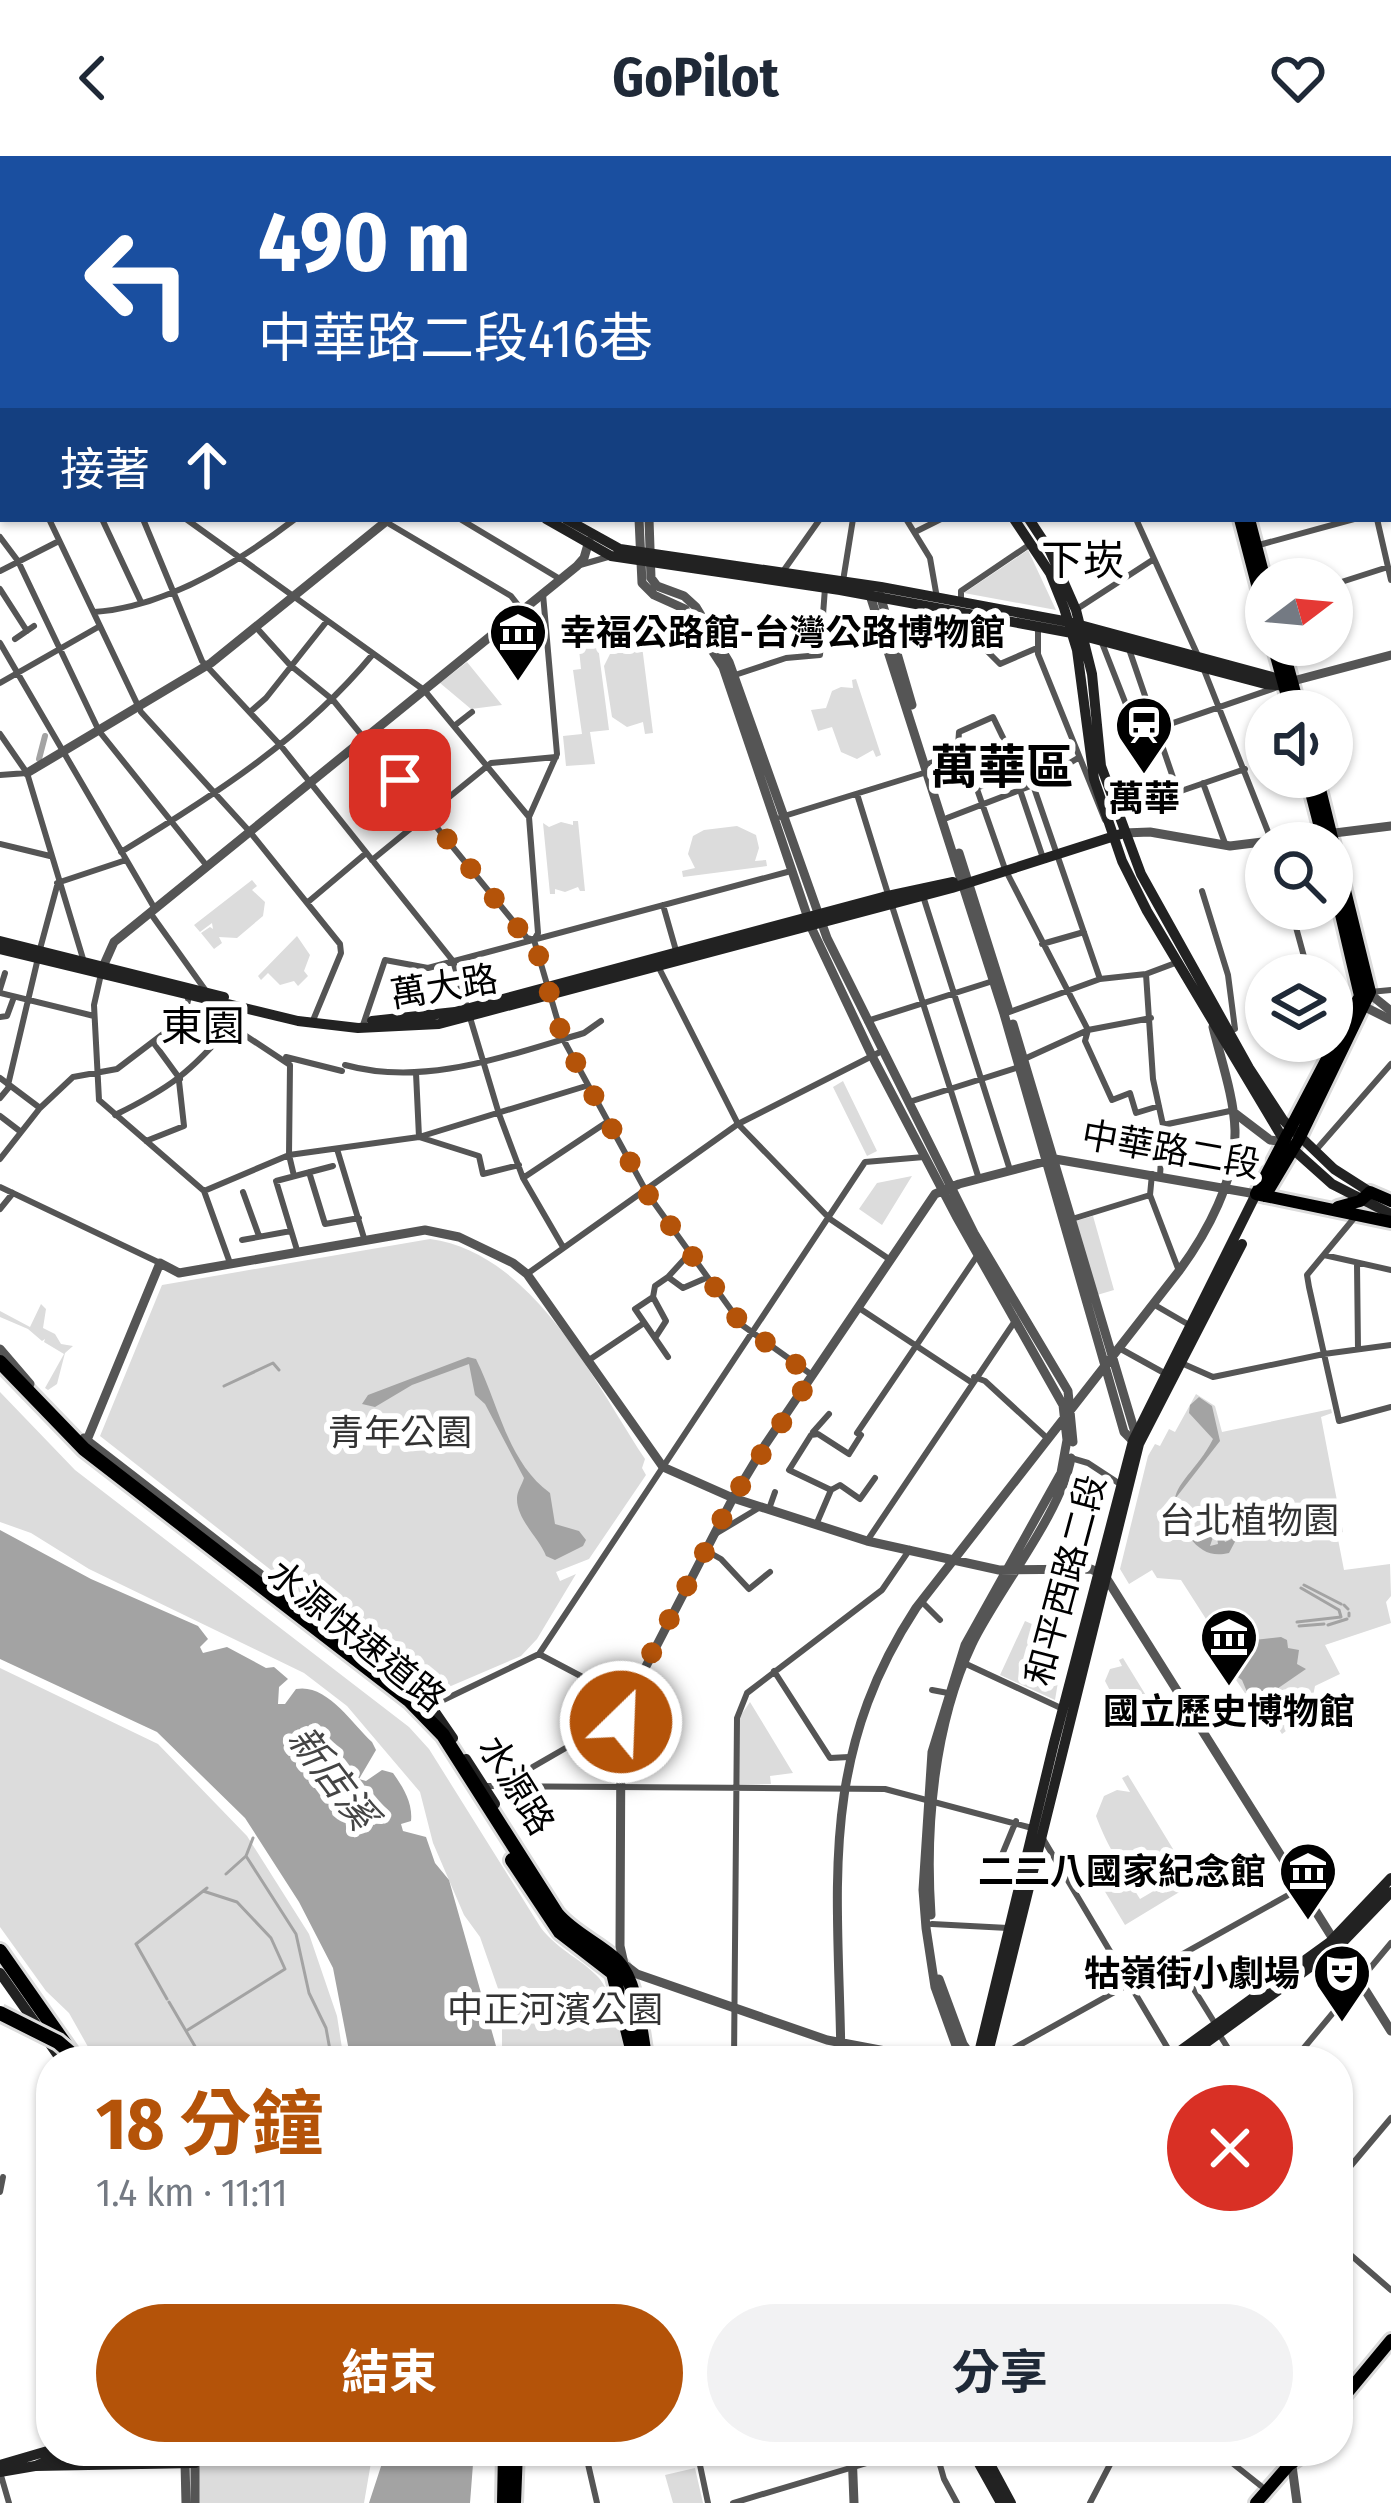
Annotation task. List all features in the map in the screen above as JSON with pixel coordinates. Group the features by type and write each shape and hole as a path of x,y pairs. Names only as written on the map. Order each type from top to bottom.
{"highway":[{"name":"水源快速道路","path":"0,1362 84,1450 410,1701 443,1735 557,1914 623,1972"},
{"name":"水源快速道路","path":"0,1373 65,1443 420,1718 548,1918 574,1945 613,1973 637,2046"},
{"path":"494,1832 565,1930 623,1972 639,2046"},
{"path":"0,1951 62,2046"},
{"path":"0,2013 61,2046"},
{"path":"511,2503 512,2466"}],"main road":[{"path":"552,522 644,557"},
{"path":"570,522 611,556 843,581 963,608 1076,625 1201,662"},
{"path":"1016,522 1050,573 1076,625 1082,681 1080,744 1136,890 1228,1029 1292,1140 1314,1153 1363,1202"},
{"path":"1031,522 1053,557 1092,674 1098,752 1116,832"},
{"path":"1241,522 1255,558"},
{"path":"1249,522 1254,558"},
{"path":"782,576 825,588 938,598 1038,628 1076,625 1102,641 1288,683"},
{"path":"1281,666 1291,690"},
{"path":"1285,666 1289,690"},
{"name":"萬大路","path":"890,900 923,896 1116,832"},
{"name":"萬大路","path":"549,992 659,968 947,882 966,882"},
{"name":"萬大路","path":"0,945 298,1021 439,1024 814,921"},
{"path":"1346,930 1363,997"},
{"path":"1347,930 1363,997"},
{"name":"萬大路","path":"39,954 84,962 189,996 363,1025"},
{"path":"1182,960 1213,1027 1292,1140 1340,1195 1330,1207"},
{"name":"和平西路二段","path":"984,2046 1136,1440 1363,997"},
{"path":"1332,1184 1363,1202 1391,1201"},
{"name":"和平西路二段","path":"983,2046 1063,1709 1136,1440 1261,1195"},
{"name":"中華路二段","path":"1261,1195 1330,1207 1363,1202 1391,1218"},
{"name":"水源路","path":"431,1706 560,1909 623,1972"},
{"path":"1337,1942 1391,1878"},
{"path":"1194,2046 1337,1942 1391,1892"},
{"path":"0,1964 51,2040"},
{"path":"0,1973 57,2046"},
{"path":"1353,2382 1391,2336"},
{"path":"1353,2395 1391,2350"},
{"path":"0,2470 36,2456"},
{"path":"0,2470 36,2465"},
{"path":"980,2466 1000,2503"},
{"path":"991,2466 1011,2503"},
{"path":"1255,2503 1261,2486 1285,2466"},
{"path":"1255,2503 1288,2466"}],"street":[{"path":"50,522 138,707 250,832 340,944 341,953 314,1018"},
{"path":"103,522 142,603"},
{"path":"144,522 194,644 208,665 280,746 453,961 499,1114 524,1178 563,1247"},
{"path":"190,522 424,690 529,818"},
{"path":"198,529 206,522"},
{"path":"94,612 122,610 172,590 238,558 291,522"},
{"path":"0,775 27,773 208,665 383,522"},
{"path":"388,522 511,596 522,610"},
{"path":"465,522 560,580"},
{"path":"639,522 645,587 685,609 722,667 814,921 867,1021 877,1053 909,1102 980,1251 1020,1317 1068,1413 1071,1458 1065,1479 964,1645 932,1748 932,1924 940,1983 965,2046"},
{"path":"650,522 644,557 651,578 695,607 735,675 791,871 926,1156 948,1188"},
{"path":"782,576 818,522"},
{"path":"843,581 853,522"},
{"path":"908,522 930,558 938,598"},
{"path":"916,531 935,522"},
{"path":"1129,648 1178,791 1245,769 1137,522"},
{"path":"1253,552 1345,522"},
{"path":"1378,522 1391,580"},
{"path":"0,538 18,561 99,731 207,866"},
{"path":"577,566 590,539"},
{"path":"0,571 59,541"},
{"path":"1032,543 961,591 963,608 984,648 1000,664 1036,648"},
{"path":"230,1262 204,1191 99,1100 94,1016 102,969 114,942 577,566 611,556"},
{"path":"1076,625 1119,582 1154,559"},
{"path":"1353,578 1388,567"},
{"path":"735,675 786,658 820,655 825,588"},
{"path":"0,589 31,628 15,639"},
{"path":"874,591 1006,1013"},
{"path":"543,593 556,757 529,818 538,933 534,940 563,1039 645,1189 706,1278 751,1334 812,1376"},
{"path":"250,712 327,621"},
{"path":"0,683 100,626"},
{"path":"255,626 290,665 333,700 526,938 534,940"},
{"path":"1038,628 1036,648 1080,744 1078,758 1100,815 1116,832 1245,844"},
{"path":"1102,641 1138,735 1288,683 1391,658"},
{"path":"0,643 152,911 210,997 231,1025 290,1065 289,1155 294,1175"},
{"path":"57,883 123,856 280,746 333,700 374,653"},
{"path":"454,726 472,712"},
{"path":"1100,979 1060,868 1059,853 993,716 959,732 958,746 979,787 1005,869 1088,1030 1085,1041 1112,1100 1130,1093 1136,1113 1159,1106"},
{"path":"0,734 27,773 84,962"},
{"path":"778,818 964,752"},
{"path":"308,902 491,763 556,757"},
{"path":"947,818 1027,787 1078,758"},
{"path":"928,767 1072,1219 1108,1362"},
{"path":"979,787 1019,771"},
{"path":"1002,778 1008,794"},
{"path":"1204,783 1226,846"},
{"path":"1027,787 1043,858"},
{"path":"856,794 979,1179"},
{"path":"1353,832 1391,826"},
{"path":"0,844 50,856"},
{"path":"363,1025 385,960 428,968 791,871"},
{"path":"0,1099 9,1085 57,883"},
{"path":"1202,891 1249,1068"},
{"path":"923,896 1010,1170"},
{"path":"663,905 677,955"},
{"path":"1041,945 1084,932"},
{"path":"1006,1013 1100,979 1146,974 1182,960"},
{"path":"659,968 738,1124 830,1219 889,1259"},
{"path":"5,973 0,991 94,1016"},
{"path":"1146,974 1153,1079 1163,1125 1150,1195 1179,1271"},
{"path":"867,1021 993,981"},
{"path":"1363,997 1391,990"},
{"path":"2,1153 73,1077 117,1069 184,1018 189,996"},
{"path":"0,1017 8,1016 14,997"},
{"path":"1363,997 1391,1016"},
{"path":"1228,1029 1235,1029 1233,1007"},
{"path":"909,1102 980,1079 1088,1030 1150,1018"},
{"path":"282,1057 397,1076 483,1062 584,1033 601,1021"},
{"path":"116,1115 197,1066 231,1025"},
{"path":"840,2046 835,1861 849,1757 885,1659 921,1601 1179,1271 1210,1223 1235,1132 1213,1027"},
{"path":"146,1141 184,1126 180,1079 153,1042"},
{"path":"527,1274 738,1124 877,1053"},
{"path":"1314,1153 1391,1064"},
{"path":"416,1073 418,1137"},
{"path":"0,1078 40,1108"},
{"path":"204,1191 289,1155 418,1137 586,1086"},
{"path":"1163,1125 1232,1111 1270,1140 1292,1140"},
{"path":"0,1116 21,1132"},
{"path":"524,1178 607,1122"},
{"path":"418,1137 479,1156 483,1174 519,1165"},
{"path":"337,1148 364,1238"},
{"path":"431,1706 539,1654 865,1162 926,1156"},
{"path":"1051,1159 1108,1362 1136,1440"},
{"name":"中華路二段","path":"948,1188 1051,1159 1261,1195"},
{"path":"297,1250 276,1181 333,1166"},
{"path":"309,1172 326,1224 359,1218"},
{"path":"0,1187 179,1273 364,1238 440,1231 513,1263 527,1274 663,1467 733,1498 867,1540 1009,1571 1101,1573 1391,2031"},
{"path":"849,2046 623,1972 621,1722 733,1498 889,1259 931,1199 948,1188"},
{"path":"243,1192 259,1237"},
{"path":"0,1209 13,1193"},
{"path":"1072,1219 1150,1195"},
{"path":"1363,1202 1307,1275 1339,1421 1391,1407"},
{"path":"242,1240 291,1231"},
{"path":"811,1435 818,1434 849,1454 915,1345 980,1251"},
{"path":"655,1338 666,1321 653,1297 655,1286 689,1254"},
{"path":"1324,1255 1391,1270"},
{"path":"87,1441 160,1264"},
{"path":"1357,1264 1358,1349"},
{"path":"694,1281 699,1268"},
{"path":"668,1277 683,1288 706,1278"},
{"path":"653,1297 635,1309 668,1357"},
{"path":"1153,1304 1192,1326"},
{"path":"859,1308 973,1380 985,1381 1048,1439"},
{"path":"867,1540 1020,1317"},
{"path":"589,1360 644,1323"},
{"path":"1177,1362 1213,1378 1391,1345"},
{"path":"1119,1348 1166,1374"},
{"name":"水源路","path":"0,1349 65,1423 431,1706"},
{"path":"955,2046 932,1971 923,1890 931,1800 964,1663 1061,1474 1068,1413"},
{"path":"829,1414 789,1470 831,1490"},
{"path":"1071,1458 1088,1463 1121,1485"},
{"path":"816,1525 831,1490 840,1485 860,1499 875,1478"},
{"path":"714,1534 766,1508 776,1492"},
{"path":"734,2046 737,1718 747,1693 882,1590 910,1549"},
{"path":"705,1550 721,1558 749,1589 770,1572"},
{"path":"921,1601 940,1620"},
{"path":"539,1654 628,1701"},
{"path":"964,1663 1063,1709"},
{"path":"774,1671 830,1758 849,1757"},
{"path":"932,1690 948,1693"},
{"path":"500,1786 583,1738 628,1701"},
{"path":"483,1786 885,1789 1016,1821 1037,1833 1166,2046"},
{"path":"999,1862 1016,1821"},
{"path":"1010,2046 1131,1985 1303,1887"},
{"path":"932,1924 1008,1928"},
{"path":"1306,2046 1391,1943"},
{"path":"1175,1959 1227,2046"},
{"path":"1353,2163 1391,2118"},
{"path":"0,2192 2,2177"},
{"path":"1353,2257 1391,2290"},
{"path":"191,2466 191,2503"},
{"path":"588,2466 597,2503"},
{"path":"700,2466 708,2503"},
{"path":"853,2466 854,2503"},
{"path":"733,2503 862,2466"},
{"path":"940,2466 957,2503"},
{"path":"1090,2503 1110,2466"},
{"path":"1236,2466 1261,2486"},
{"path":"1296,2466 1297,2503"},
{"path":"0,2470 9,2503"}],"green space":[{"path":"1028,550 1056,610 964,593"},
{"path":"641,638 653,733 645,734 643,722 627,727 612,717 604,666 613,648 634,647 633,639"},
{"path":"598,646 609,730 590,732 595,764 566,766 563,736 582,734 573,670 581,669 579,649"},
{"path":"467,662 502,705 471,709 440,683"},
{"path":"856,679 881,755 876,757 873,750 857,759 841,752 832,727 818,731 811,710 826,708 832,691 853,688"},
{"path":"578,821 585,891 578,887 565,892 555,889 550,894 543,823 549,827 561,822 573,825"},
{"path":"737,826 756,835 755,861 766,860 767,866 683,877 682,871 695,868 688,854 693,836"},
{"path":"252,880 257,886 252,890 265,902 263,916 237,938 219,937 222,943 214,949 201,933 213,929 212,923 200,932 194,925"},
{"path":"297,936 310,955 304,971 308,976 298,986 294,981 280,985 268,973 261,980 258,976"},
{"path":"843,1081 877,1151 867,1156 833,1087"},
{"path":"912,1176 882,1225 859,1209 877,1183"},
{"path":"1093,1216 1114,1290 1097,1295 1076,1221"},
{"name":"青年公園","path":"430,1239 467,1249 500,1268 530,1294 604,1393 645,1459 646,1475 589,1559 556,1572 560,1581 576,1574 537,1639 521,1656 437,1692 427,1684 423,1689 100,1436 162,1285"},
{"path":"41,1304 46,1309 43,1328 61,1344 73,1346 65,1353 57,1384 48,1390 64,1354 28,1329 0,1317 0,1311 30,1327"},
{"name":"中正河濱公園","path":"0,1392 75,1470 409,1727 429,1749 541,1928 604,1986 621,2046 502,2046 502,2000 480,1937 464,1915 433,1843 420,1792 347,1706 304,1673 89,1569 31,1533 0,1522"},
{"name":"台北植物園","path":"1196,1394 1215,1406 1222,1432 1331,1409 1332,1413 1321,1417 1343,1532 1337,1534 1344,1570 1390,1564 1391,1596 1386,1602 1391,1623 1325,1645 1340,1674 1315,1686 1313,1696 1304,1697 1303,1718 1282,1734 1270,1716 1255,1723 1249,1713 1251,1702 1232,1674 1218,1670 1213,1658 1222,1644 1181,1580 1157,1578 1152,1570 1129,1584 1120,1569 1148,1456 1169,1429 1175,1432"},
{"path":"1025,1621 1041,1628 1030,1667 1059,1676 1055,1700 1000,1675"},
{"path":"1123,1658 1150,1702 1130,1713 1118,1706 1105,1681 1110,1669 1122,1666 1119,1660"},
{"path":"0,1668 158,1744 247,1836 309,1934 337,2016 342,2046 88,2046 69,2013 46,1991 0,1927"},
{"path":"750,1702 793,1773 770,1776 771,1784 739,1785 739,1718"},
{"path":"1128,1775 1187,1872 1181,1875 1174,1865 1168,1882 1179,1876 1186,1888 1125,1925 1098,1880 1120,1867 1140,1899 1157,1889 1127,1872 1096,1816 1104,1796 1117,1790 1130,1792 1122,1778"},
{"path":"195,2466 370,2466 364,2503 196,2503"},
{"path":"695,2468 703,2503 673,2503 665,2475"}],"water":[{"path":"468,1357 476,1359 514,1449 550,1493 555,1524 579,1531 586,1540 583,1546 555,1560 546,1556 524,1521 517,1495 524,1478 485,1404 475,1395 469,1364 412,1385 375,1407 362,1404 368,1395"},
{"path":"1199,1397 1212,1406 1220,1441 1175,1499 1213,1439 1189,1413"},
{"path":"1175,1500 1180,1516 1198,1538 1213,1537 1210,1546 1218,1544 1216,1531 1221,1531 1225,1542 1238,1536 1229,1553 1212,1554 1193,1542 1179,1521"},
{"name":"新店溪","path":"0,1530 91,1579 198,1626 208,1639 200,1647 203,1653 227,1647 266,1668 274,1667 288,1679 279,1687 278,1704 285,1704 296,1689 328,1698 376,1750 359,1779 366,1781 382,1770 393,1773 410,1808 411,1821 401,1824 403,1831 426,1837 435,1863 449,1880 496,2046 348,2046 333,1968 299,1902 245,1818 157,1732 0,1659"},
{"path":"1281,1637 1288,1648 1299,1650 1297,1664 1306,1669 1274,1691 1258,1691 1250,1699 1242,1680 1216,1662 1217,1653 1225,1653 1228,1643"},
{"path":"381,2466 473,2466 470,2503 369,2503"}],"waterway":[{"path":"39,759 45,736"},
{"path":"224,1386 273,1363 279,1370"},
{"path":"1304,1585 1341,1604"},
{"path":"1297,1622 1341,1617 1339,1610 1301,1588"},
{"path":"1344,1605 1348,1609"},
{"path":"1328,1625 1347,1619"},
{"path":"1299,1626 1324,1624"},
{"path":"226,1874 246,1856 253,1838"},
{"path":"246,1856 296,1934 309,1993 329,2046"},
{"path":"136,1944 207,1888"},
{"path":"186,2031 285,1969 271,1938 237,1902 203,1891"},
{"path":"136,1944 167,1999"},
{"path":"169,2002 195,2046"}],"place":[{"name":"幸福公路館-台灣公路博物館","path":"518,683"},
{"name":"萬華","path":"1144,776"},
{"name":"國立歷史博物館","path":"1229,1688"},
{"name":"二二八國家紀念館","path":"1308,1922"},
{"name":"牯嶺街小劇場","path":"1342,2024"}],"district":[{"name":"下崁","path":"1083,560"},
{"name":"萬華區","path":"1002,767"},
{"name":"東園","path":"203,1026"}],"route":[{"path":"400,780 526,938 534,940 563,1039 641,1184 669,1225 742,1325 812,1376 733,1498 629,1696 621,1722"}]}
